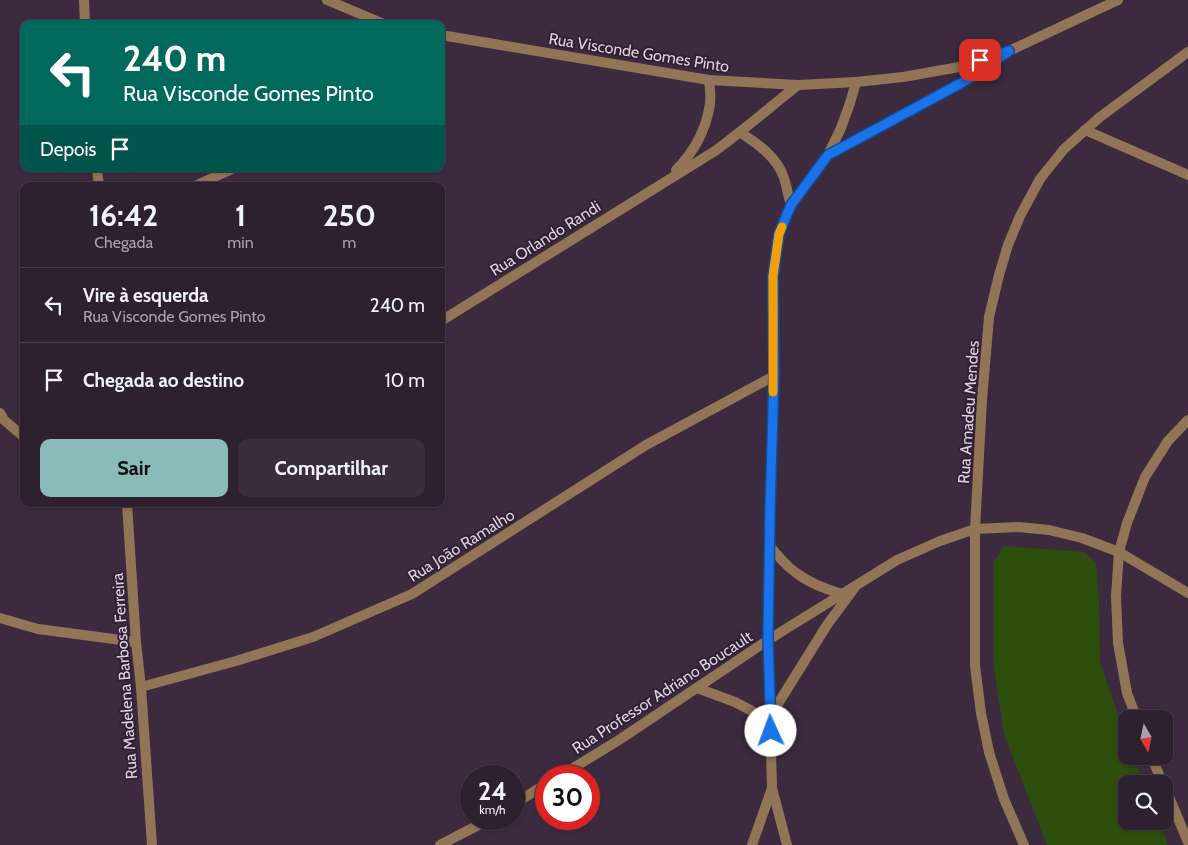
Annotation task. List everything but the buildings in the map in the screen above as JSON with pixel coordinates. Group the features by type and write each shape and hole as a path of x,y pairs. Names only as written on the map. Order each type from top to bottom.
{"street":[{"path":"84,0 86,20"},
{"path":"327,0 374,20"},
{"name":"Rua Visconde Gomes Pinto","path":"445,35 709,80 798,85 904,77 959,67 1009,51 1118,0"},
{"path":"828,155 965,81 1009,51"},
{"name":"Rua Amadeu Mendes","path":"1024,845 1004,799 989,752 981,713 975,666 976,529 982,400 989,317 1008,245 1020,216 1040,179 1064,149 1100,117 1188,52"},
{"name":"Rua Orlando Randi","path":"665,182 689,157 700,138 710,102 709,80"},
{"path":"787,845 772,788 768,640 774,376 773,276 779,234 791,205 828,155 841,128 856,82"},
{"name":"Rua Orlando Randi","path":"445,319 715,151 798,85"},
{"path":"1085,130 1188,175"},
{"path":"740,133 759,144 774,161 784,177 791,205"},
{"path":"204,182 225,172"},
{"name":"Rua João Ramalho","path":"141,687 236,661 313,637 412,594 646,445 774,376"},
{"path":"0,412 4,420 20,434"},
{"path":"1134,710 1127,693 1118,643 1116,596 1118,552 1144,477 1168,442 1188,420"},
{"name":"Rua Madelena Barbosa Ferreira","path":"127,507 152,845"},
{"name":"Rua Professor Adriano Boucault","path":"578,765 619,740 768,640 897,560 940,541 976,529 1019,527 1049,530 1082,538 1118,552 1188,593"},
{"path":"770,546 794,572 810,582 842,594"},
{"path":"770,716 827,625 855,586"},
{"path":"0,618 38,630 136,642"},
{"path":"697,688 736,702 752,711 771,731"},
{"path":"752,845 772,788"},
{"path":"1173,806 1188,842"},
{"path":"440,845 469,830"}],"green space":[{"path":"1004,546 1084,552 1096,563 1100,662 1118,715 1118,765 1136,765 1140,775 1118,775 1118,830 1162,830 1168,845 1047,845 1004,734 994,667 994,562"}],"slow traffic":[{"path":"773,392 773,276 779,234 782,227"}],"route":[{"path":"771,731 768,640 774,376 773,276 779,234 791,205 828,155 965,81 1009,51 980,60"}]}
